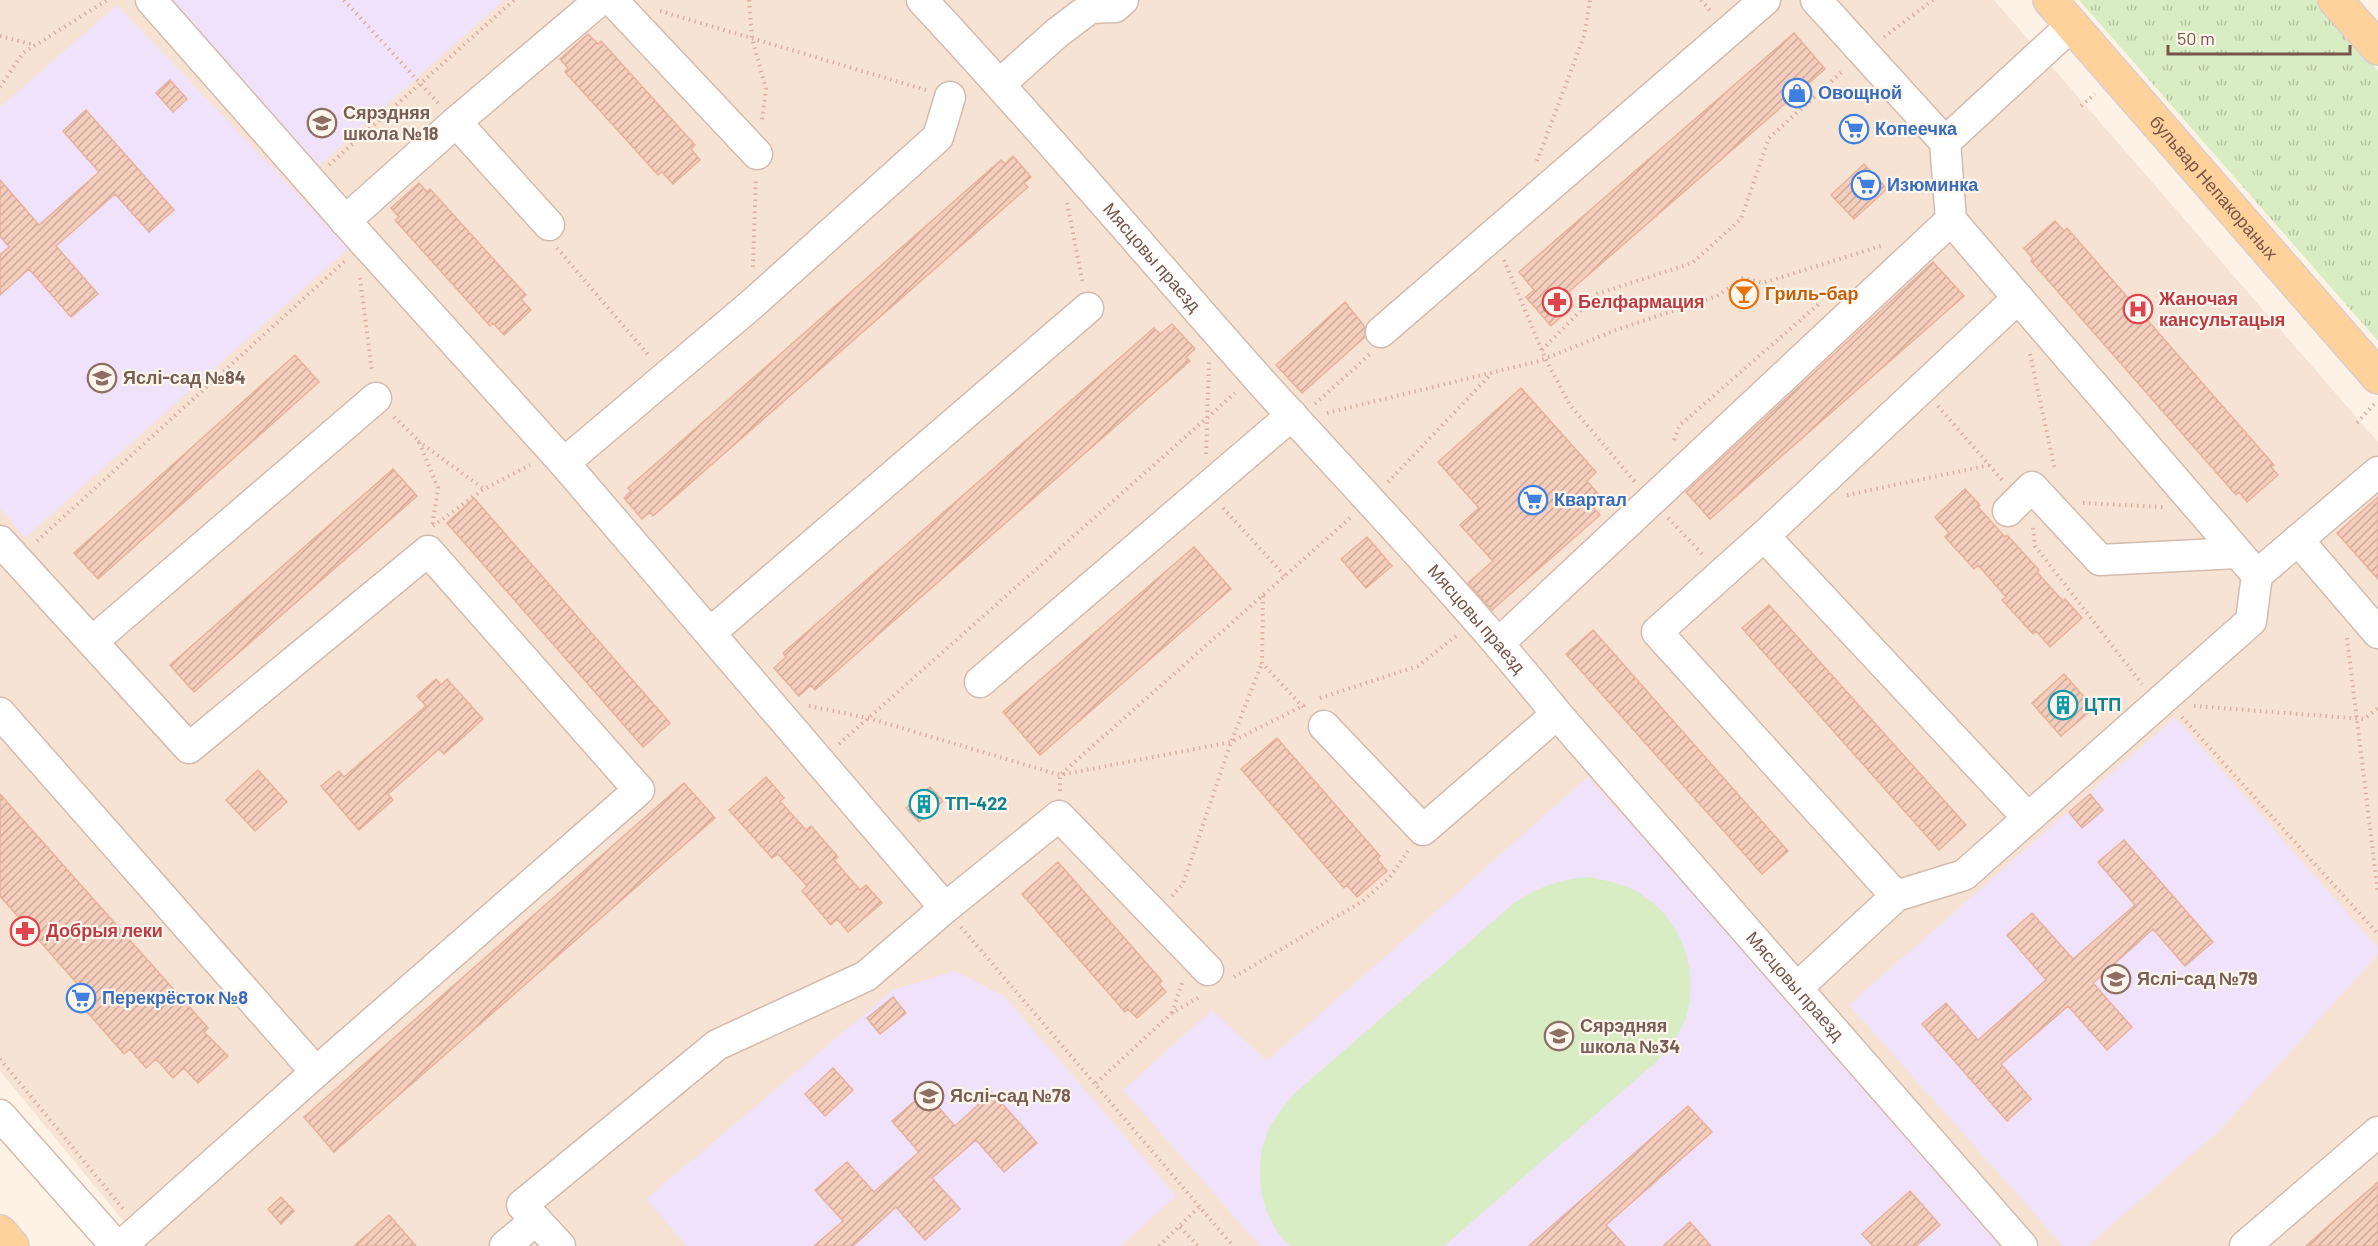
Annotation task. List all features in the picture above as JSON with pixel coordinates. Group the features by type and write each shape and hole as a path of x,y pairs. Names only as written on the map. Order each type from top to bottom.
{"main road":[{"name":"бульвар Непакораных","path":"2050,0 2378,377"},
{"path":"2335,0 2378,48"},
{"path":"0,1232 12,1246"}],"street":[{"path":"152,0 345,221 560,457 945,908"},
{"path":"345,221 456,122 600,0"},
{"path":"612,0 757,153"},
{"name":"Мясцовы праезд","path":"922,0 1000,84 1294,418 1478,619 1557,714 2022,1246"},
{"path":"1000,84 1086,4 1115,8 1123,0"},
{"path":"1382,332 1765,0"},
{"path":"1816,0 1945,142 1951,220 2257,575"},
{"path":"1945,142 2072,25"},
{"path":"560,457 667,376 751,305 938,136 950,97"},
{"path":"456,122 549,225"},
{"path":"1499,643 1951,220"},
{"path":"1896,896 1657,632 1764,536 2018,298"},
{"path":"710,633 1088,308"},
{"path":"93,641 376,398"},
{"path":"980,682 1204,489 1294,418"},
{"path":"1798,987 1896,896 1964,874 2164,704 2250,621 2257,575 2378,472"},
{"path":"2014,505 2032,487 2100,560 2237,553"},
{"path":"1764,536 2028,818"},
{"path":"2298,540 2378,633"},
{"path":"8,550 189,748 428,551 639,790 316,1072 131,1238"},
{"path":"0,713 316,1072"},
{"path":"1313,716 1423,830 1557,714"},
{"path":"560,1246 522,1205 717,1045 866,976 945,908 1059,816 1215,980"},
{"path":"0,1115 116,1246"},
{"path":"2245,1246 2378,1132"},
{"path":"505,1246 536,1220"}],"path":[{"path":"0,87 23,53 107,0"},
{"path":"344,0 456,122"},
{"path":"310,181 514,0"},
{"path":"1534,170 1584,36 1590,0"},
{"path":"1542,350 1597,294 1692,263 1741,219 1768,138 1864,52 1933,0"},
{"path":"657,10 950,97"},
{"path":"0,36 35,45"},
{"path":"1065,194 1088,308"},
{"path":"549,225 547,237 667,376"},
{"path":"1494,235 1545,358 1570,405 1651,501 1722,574"},
{"path":"8,550 365,243"},
{"path":"1294,418 1545,358 1616,330 1717,296 1743,278 1763,283 1886,245"},
{"path":"1209,322 1208,417 1204,489 1285,576"},
{"path":"1294,418 1382,342 1382,332"},
{"path":"2030,353 2057,479"},
{"path":"1059,816 1060,775 1370,501 1493,372"},
{"path":"819,762 1256,375"},
{"path":"1922,388 1990,465 2014,505 2031,513 2035,546 2164,704 2378,934"},
{"path":"2357,423 2378,399"},
{"path":"418,440 484,489"},
{"path":"432,526 484,489 560,457"},
{"path":"1842,496 1990,465"},
{"path":"2066,523 2061,502 2199,509"},
{"path":"1155,915 1183,884 1262,663 1263,595"},
{"path":"1313,716 1320,697 1418,666 1478,619"},
{"path":"2346,637 2378,894"},
{"path":"1262,663 1313,716"},
{"path":"764,697 868,718 1060,775 1232,742 1313,716"},
{"path":"2164,704 2364,719 2378,708"},
{"path":"1096,1083 1172,1013 1215,980 1363,901 1390,877 1423,830"},
{"path":"945,908 1096,1083 1231,1246"},
{"path":"0,1059 131,1238"},
{"path":"1159,1246 1200,1206"},
{"path":"1180,1227 1198,1246"}],"shaded area":[{"path":"0,0 1994,0 2378,442 2378,1246 144,1246 0,1071"},
{"name":"Сярэдняя школа №18","path":"172,0 504,0 316,168"},
{"name":"Яслі-сад №84","path":"117,5 349,248 25,538 0,508 0,107"},
{"name":"Яслі-сад №79","path":"2175,717 2378,948 2378,954 2221,1129 2088,1246 2063,1246 1849,1005"},
{"name":"Сярэдняя школа №34","path":"1588,777 1906,1129 2008,1246 1260,1246 1123,1090 1212,1010 1267,1061"},
{"name":"Яслі-сад №78","path":"955,971 1005,997 1176,1196 1121,1246 687,1246 646,1199 893,990"}],"green space":[{"path":"2079,0 2317,0 2378,71 2378,341"},
{"path":"1590,877 1636,891 1668,918 1677,933 1689,966 1691,983 1686,1017 1677,1036 1655,1063 1444,1246 1290,1246 1273,1224 1262,1196 1260,1182 1261,1153 1265,1139 1274,1120 1286,1104 1295,1093 1513,904 1549,885"}],"building":[{"path":"1794,33 1825,69 1564,296 1573,306 1551,326 1526,297 1534,290 1519,272"},
{"path":"588,34 598,44 601,41 695,145 691,149 700,160 673,184 662,172 658,175 565,72 568,68 560,59"},
{"path":"170,80 187,99 173,112 156,93"},
{"path":"86,110 174,210 149,232 115,194 56,246 98,294 71,317 29,269 0,295 0,255 9,247 0,236 0,180 39,225 99,172 63,131"},
{"path":"1013,156 1031,177 1024,183 1028,187 653,516 650,512 642,519 624,498 631,491 628,488 1001,160 1005,164"},
{"path":"1864,164 1887,189 1854,219 1831,195"},
{"path":"419,183 427,192 430,189 526,295 521,299 531,310 504,335 493,323 490,326 395,220 399,217 391,208"},
{"path":"2055,221 2064,231 2067,228 2274,465 2271,467 2278,475 2247,502 2239,492 2236,495 2031,261 2033,259 2024,248"},
{"path":"1933,262 1964,296 1710,519 1686,492"},
{"path":"1345,302 1365,327 1365,337 1302,393 1276,365"},
{"path":"1172,324 1195,349 1186,357 1190,361 815,690 811,685 799,696 774,668 786,657 783,653 1154,328 1160,334"},
{"path":"295,355 319,382 98,579 74,553"},
{"name":"Квартал","path":"1521,388 1596,472 1587,481 1600,496 1590,504 1600,515 1492,610 1468,583 1493,561 1460,525 1479,508 1438,462"},
{"path":"393,469 417,496 194,692 170,665"},
{"path":"1965,489 2005,537 2007,535 2039,570 2037,572 2051,588 2063,601 2065,599 2082,618 2050,647 2036,631 2033,634 2002,600 2006,597 1978,565 1974,569 1945,537 1949,533 1935,517"},
{"path":"2378,497 2378,579 2337,533"},
{"path":"474,498 670,723 643,747 447,523"},
{"path":"1367,537 1392,566 1366,588 1341,559"},
{"path":"1194,547 1231,589 1040,755 1003,712"},
{"path":"1769,605 1966,825 1939,850 1742,628"},
{"path":"1593,630 1788,851 1762,874 1566,654"},
{"name":"ЦТП","path":"2064,674 2094,708 2061,736 2032,703"},
{"path":"436,679 441,685 447,679 483,719 444,754 439,749 388,794 393,800 359,830 321,786 339,771 344,777 426,706 417,696"},
{"path":"1277,738 1380,856 1377,859 1387,871 1357,897 1347,885 1344,888 1241,769"},
{"path":"258,770 287,802 255,831 226,800"},
{"path":"766,777 784,798 780,801 806,830 811,826 838,857 834,860 860,890 866,885 882,903 848,932 837,919 831,925 802,891 807,886 778,854 772,858 729,810"},
{"path":"684,783 715,818 334,1152 304,1117"},
{"name":"ТП-422","path":"930,787 943,801 919,822 906,808"},
{"path":"0,794 208,1028 204,1032 228,1056 198,1083 184,1068 173,1078 156,1059 146,1068 130,1049 124,1054 81,1005 81,988 0,896"},
{"path":"2090,794 2103,810 2082,828 2069,812"},
{"path":"2124,840 2213,942 2185,966 2153,929 2093,983 2132,1027 2107,1050 2068,1006 2001,1064 2031,1099 2007,1121 1922,1024 1946,1003 1978,1040 2046,980 2007,935 2032,913 2073,959 2135,905 2098,862"},
{"path":"1058,862 1162,981 1159,984 1166,992 1137,1018 1128,1009 1125,1012 1022,894"},
{"path":"893,997 906,1013 880,1034 867,1018"},
{"path":"833,1068 853,1090 825,1116 805,1094"},
{"path":"925,1092 955,1126 992,1092 1037,1143 1004,1172 976,1140 932,1178 960,1209 925,1240 896,1207 853,1246 814,1246 843,1221 815,1190 847,1162 874,1192 919,1152 892,1121"},
{"path":"1688,1106 1712,1132 1606,1225 1625,1246 1529,1246"},
{"path":"2378,1182 2378,1246 2306,1246 2336,1219"},
{"path":"1910,1191 1940,1225 1916,1246 1873,1246 1862,1234"},
{"path":"281,1197 294,1211 281,1224 268,1209"},
{"path":"389,1215 416,1246 354,1246"},
{"path":"1690,1222 1711,1246 1663,1246"}],"place":[{"name":"Овощной","path":"1797,93"},
{"name":"Сярэдняя школа №18","path":"322,123"},
{"name":"Копеечка","path":"1854,129"},
{"name":"Изюминка","path":"1866,185"},
{"name":"Гриль-бар","path":"1744,294"},
{"name":"Белфармация","path":"1557,302"},
{"name":"Жаночая кансультацыя","path":"2138,309"},
{"name":"Яслі-сад №84","path":"102,378"},
{"name":"Квартал","path":"1533,500"},
{"name":"ЦТП","path":"2063,705"},
{"name":"ТП-422","path":"924,804"},
{"name":"Добрыя леки","path":"25,931"},
{"name":"Яслі-сад №79","path":"2116,979"},
{"name":"Перекрёсток №8","path":"81,998"},
{"name":"Сярэдняя школа №34","path":"1559,1036"},
{"name":"Яслі-сад №78","path":"929,1096"}]}
